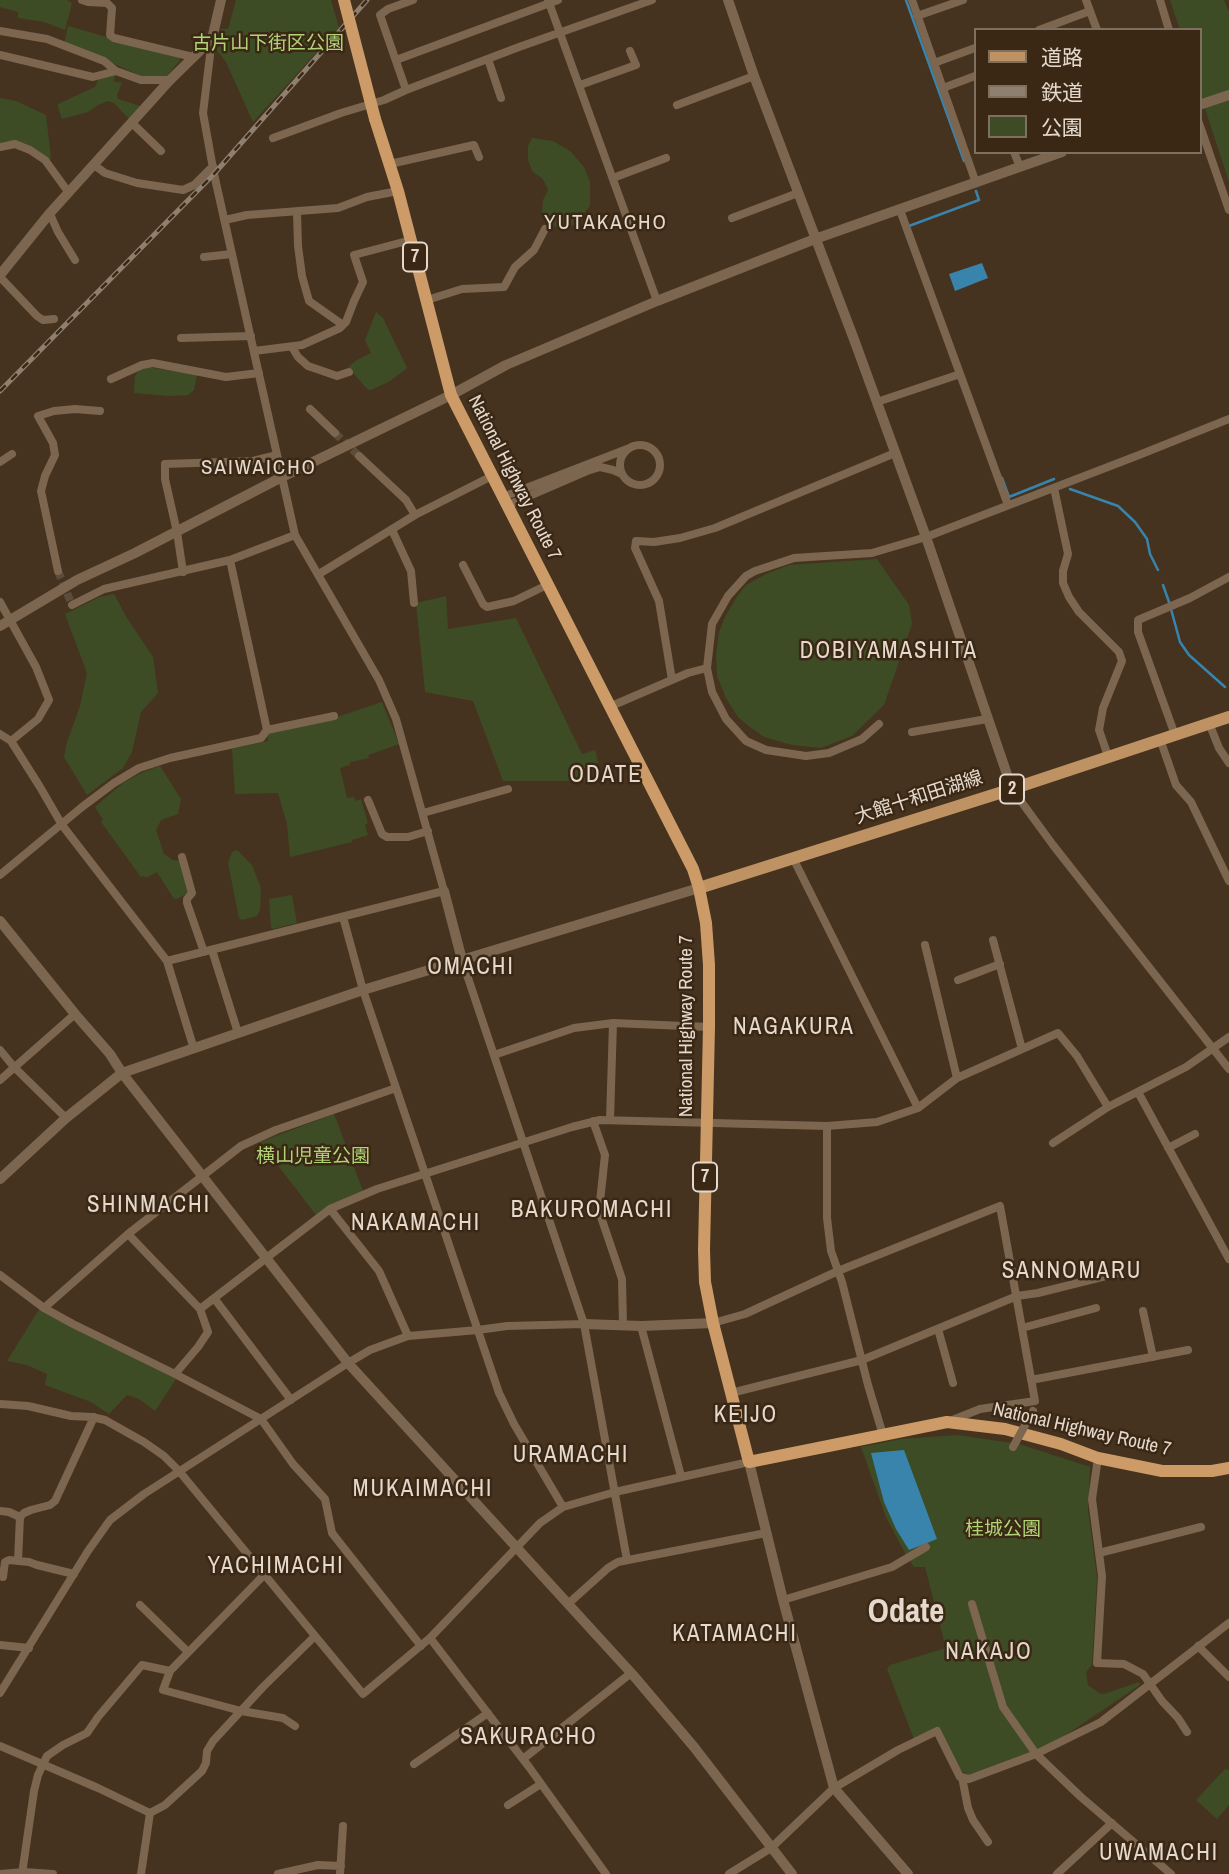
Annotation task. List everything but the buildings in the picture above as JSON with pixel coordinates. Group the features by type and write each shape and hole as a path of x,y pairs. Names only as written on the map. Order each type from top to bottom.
{"highway":[{"name":"National Highway Route 7","path":"344,0 375,119 398,191 451,395 693,869 699,888 706,923 709,1027 705,1282 749,1462 947,1422 1005,1429 1061,1444 1097,1458 1162,1471 1212,1471 1229,1468"}],"main road":[{"name":"大館十和田湖線","path":"699,888 1229,717"}],"street":[{"path":"82,0 107,3 112,8 110,35 114,38 193,57"},
{"path":"221,0 212,39 203,113 295,535 379,680 396,719 462,960 584,1324 627,1560"},
{"path":"406,90 380,15 388,9 413,0"},
{"path":"273,138 384,100 652,0"},
{"path":"728,0 926,537 1012,789 1229,1069"},
{"path":"912,0 976,183"},
{"path":"917,16 963,0"},
{"path":"1086,0 1096,28"},
{"path":"1160,0 1168,28"},
{"path":"396,60 552,1 560,33 657,301"},
{"path":"1044,28 1090,11"},
{"path":"0,31 47,39 104,61 116,71 141,80 170,79"},
{"path":"54,318 43,320 37,316 0,276 50,214 170,79 212,39"},
{"path":"934,63 974,48"},
{"path":"580,85 636,65 630,51"},
{"path":"0,55 93,77 116,71"},
{"path":"488,59 501,98"},
{"path":"677,105 754,76"},
{"path":"943,88 974,76"},
{"path":"1201,104 1229,95"},
{"path":"132,123 161,150"},
{"path":"1201,129 1229,211"},
{"path":"0,147 15,144 30,150 45,160 69,192"},
{"path":"390,164 474,145 479,157"},
{"path":"1015,154 1020,167"},
{"path":"4,623 77,580 451,395 506,365 657,301 815,239 1056,154"},
{"path":"613,178 666,158"},
{"path":"94,165 105,173 137,183 183,190 194,185 213,166"},
{"path":"225,220 247,215 338,208 367,197 398,191"},
{"path":"732,218 798,193"},
{"path":"900,210 1008,505"},
{"path":"297,212 302,276 309,301 343,325"},
{"path":"50,214 75,260"},
{"path":"427,300 462,289 504,287 515,267 534,250 545,229"},
{"path":"254,351 302,345 343,325 363,282 354,255 411,240"},
{"path":"204,257 232,254"},
{"path":"181,338 251,336"},
{"path":"292,347 308,366 337,376 349,372"},
{"path":"111,379 153,363 226,377 259,373"},
{"path":"877,402 960,374"},
{"path":"310,409 335,433"},
{"path":"58,571 41,491 55,455 53,443 38,416 64,410 100,411"},
{"path":"879,724 862,739 829,753 806,756 766,750 746,741 726,719 712,692 707,668 712,624 728,596 746,576 794,558 872,553 926,537 1229,419"},
{"path":"505,501 627,449 639,444 651,448 658,457 659,470 652,480 639,485 626,480 622,474 620,460 627,449"},
{"path":"672,680 659,601 635,548 636,541 654,542 680,538 715,528 895,453"},
{"path":"0,462 12,454"},
{"path":"183,572 165,479 165,464 253,461 277,455"},
{"path":"359,456 405,500 415,515"},
{"path":"505,501 600,467 622,474"},
{"path":"319,574 415,515 492,476"},
{"path":"1054,488 1068,554 1063,583 1079,612 1119,652 1122,661 1102,708 1099,730 1108,756"},
{"path":"392,530 411,571 414,603"},
{"path":"72,605 104,589 230,560 295,535"},
{"path":"230,560 268,730"},
{"path":"463,565 487,607 514,601 547,585"},
{"path":"1175,734 1138,632 1138,620 1190,598 1229,577"},
{"path":"0,602 4,623 36,667 49,700 38,719 11,741"},
{"path":"609,706 707,668"},
{"path":"0,875 114,783 139,768 170,758 261,738 268,730 334,716"},
{"path":"912,732 987,719"},
{"path":"1209,723 1219,748 1229,763"},
{"path":"0,734 11,741 62,825 167,961 194,1049"},
{"path":"1160,739 1176,785 1191,802 1229,881"},
{"path":"423,813 508,789"},
{"path":"368,800 382,834 394,838 428,831"},
{"path":"181,857 192,893 187,903 239,1033"},
{"path":"793,858 918,1108"},
{"path":"0,1178 66,1118 122,1073 363,990 699,888"},
{"path":"167,961 444,891"},
{"path":"342,916 363,990 499,1393 514,1424 564,1507"},
{"path":"0,921 110,1054 348,1363 631,1673 694,1747 792,1874"},
{"path":"993,940 1022,1049"},
{"path":"925,945 957,1078"},
{"path":"958,980 1000,964"},
{"path":"0,1080 75,1014"},
{"path":"494,1055 574,1028 613,1023 709,1027"},
{"path":"610,1120 613,1023"},
{"path":"200,1309 330,1209 377,1189 593,1121 827,1126 877,1122 918,1108 957,1078 1058,1033 1077,1056 1108,1107"},
{"path":"1053,1143 1108,1107 1186,1067 1229,1037"},
{"path":"0,1050 66,1118"},
{"path":"44,1308 128,1234 241,1146 276,1130 396,1088"},
{"path":"1138,1092 1229,1259"},
{"path":"593,1121 605,1155 599,1211 622,1279 623,1325"},
{"path":"827,1126 827,1218 831,1251 883,1435"},
{"path":"1168,1148 1195,1133"},
{"path":"0,1693 110,1520 144,1494 348,1363 370,1350 408,1336 508,1326 713,1323 745,1314 838,1271 999,1206 1035,1401 1035,1407 1013,1447"},
{"path":"330,1209 379,1271 408,1336"},
{"path":"128,1234 200,1309 208,1332 175,1374"},
{"path":"731,1393 862,1360 1017,1296 1118,1273"},
{"path":"0,1275 44,1308 261,1419 293,1464 325,1499 332,1533 421,1646"},
{"path":"214,1298 291,1400"},
{"path":"1022,1328 1096,1308"},
{"path":"1143,1311 1153,1357"},
{"path":"641,1326 681,1476"},
{"path":"938,1329 953,1383"},
{"path":"1031,1380 1188,1350"},
{"path":"947,1422 980,1409 1035,1401"},
{"path":"0,1404 27,1406 71,1416 94,1417 118,1426 164,1456 363,1694 430,1638 540,1523 564,1507 615,1492 749,1462 834,1788 908,1874"},
{"path":"18,1560 20,1517 24,1513 55,1502 94,1417"},
{"path":"1097,1458 1092,1499 1102,1576 1097,1663 1124,1664 1143,1674 1187,1732"},
{"path":"0,1511 20,1517"},
{"path":"1099,1553 1201,1527"},
{"path":"569,1603 618,1562 766,1532"},
{"path":"783,1600 892,1567 926,1548"},
{"path":"3,1577 5,1562 18,1560 74,1574"},
{"path":"264,1575 170,1671 163,1690 241,1711 283,1718 295,1726"},
{"path":"972,1604 1003,1707 1036,1754 1081,1797 1171,1874"},
{"path":"140,1605 188,1652"},
{"path":"729,1874 771,1848 834,1788 898,1750 937,1731 960,1777 969,1779 1036,1754 1101,1722 1229,1623"},
{"path":"150,1813 165,1805 202,1771 212,1741 314,1637"},
{"path":"430,1638 523,1759 606,1874"},
{"path":"0,1645 29,1648"},
{"path":"1198,1646 1229,1677"},
{"path":"23,1873 34,1791 47,1756 87,1733 142,1665 170,1671"},
{"path":"523,1759 631,1673"},
{"path":"414,1764 488,1713"},
{"path":"0,1746 150,1813"},
{"path":"962,1777 968,1808 988,1842"},
{"path":"508,1805 541,1784"},
{"path":"141,1874 150,1813"},
{"path":"1057,1874 1112,1823"},
{"path":"278,1874 318,1865 341,1870 343,1826"},
{"path":"0,1874 53,1874"}],"green space":[{"path":"0,0 67,0 72,3 65,30 44,22 18,18 18,12 0,7"},
{"name":"古片山下街区公園","path":"236,0 331,0 339,28 253,122 226,62 216,49 220,29 228,29"},
{"path":"1170,0 1224,0 1229,12 1229,182 1201,96 1201,28 1179,28"},
{"path":"68,26 180,60 167,76 141,76 64,44"},
{"path":"116,74 113,81 122,83 118,99 140,106 129,119 114,103 108,101 88,112 62,119 58,104 95,87 98,79"},
{"path":"0,98 16,101 46,115 50,161 41,152 24,143 0,143"},
{"path":"532,138 553,141 570,151 584,167 590,182 590,206 575,224 563,230 558,229 542,213 543,200 548,190 543,179 532,171 528,160 528,146"},
{"path":"376,312 383,318 407,368 390,381 371,390 367,389 348,367 371,353 365,340"},
{"path":"145,367 197,374 194,390 188,395 169,396 134,393 135,376"},
{"path":"877,559 909,605 912,624 884,705 852,736 821,748 792,745 764,737 738,717 717,676 719,632 738,595 746,585 789,565"},
{"path":"114,594 153,657 158,693 141,712 132,752 123,768 87,795 64,757 87,673 65,614 100,597"},
{"path":"446,596 448,629 516,618 582,754 595,750 598,762 586,781 503,781 473,701 425,692 416,603"},
{"path":"382,702 399,744 340,768 347,798 354,797 356,801 361,799 368,823 365,825 368,835 352,842 290,857 287,824 278,793 235,794 232,749 268,741 267,733 331,719"},
{"path":"160,766 181,799 178,814 161,820 156,830 164,854 180,861 189,892 174,899 157,872 146,878 141,877 101,822 103,820 95,807 123,783"},
{"path":"237,850 252,865 261,888 260,910 257,916 242,920 239,918 228,863 232,852"},
{"path":"292,895 297,923 273,929 269,899"},
{"name":"横山児童公園","path":"334,1114 363,1191 316,1215 260,1142"},
{"path":"40,1308 176,1379 155,1411 139,1399 127,1395 109,1414 91,1402 45,1385 47,1374 27,1365 7,1361"},
{"name":"桂城公園","path":"957,1435 1019,1444 1090,1467 1088,1510 1097,1577 1092,1665 1086,1672 1088,1685 1104,1694 1139,1682 1140,1685 1054,1743 968,1775 960,1770 938,1727 914,1739 887,1669 890,1665 946,1648 925,1567 914,1567 905,1553 886,1517 861,1447 902,1439"},
{"path":"1225,1769 1229,1770 1229,1805 1217,1819 1196,1800"}],"water":[{"path":"982,263 988,278 955,291 949,274"},
{"path":"904,1450 937,1539 909,1550 884,1502 871,1453"}],"waterway":[{"path":"906,0 964,161"},
{"path":"909,226 979,200 976,191"},
{"path":"1002,478 1009,497 1054,479"},
{"path":"1070,489 1118,506 1135,522 1147,539 1150,554 1158,570"},
{"path":"1163,585 1169,602"},
{"path":"1171,609 1180,642 1189,655 1225,687"}],"tunnel":[{"path":"335,433 359,456"},
{"path":"58,571 72,605"}],"railway":[{"path":"0,391 214,174 367,0"}],"district":[{"name":"YUTAKACHO","path":"606,223"},
{"name":"SAIWAICHO","path":"259,468"},
{"name":"DOBIYAMASHITA","path":"889,652"},
{"name":"ODATE","path":"606,776"},
{"name":"OMACHI","path":"471,968"},
{"name":"NAGAKURA","path":"794,1028"},
{"name":"SHINMACHI","path":"149,1206"},
{"name":"BAKUROMACHI","path":"592,1211"},
{"name":"NAKAMACHI","path":"416,1224"},
{"name":"SANNOMARU","path":"1072,1272"},
{"name":"KEIJO","path":"746,1416"},
{"name":"URAMACHI","path":"571,1456"},
{"name":"MUKAIMACHI","path":"423,1490"},
{"name":"YACHIMACHI","path":"276,1567"},
{"name":"Odate","path":"906,1613"},
{"name":"KATAMACHI","path":"735,1635"},
{"name":"NAKAJO","path":"989,1653"},
{"name":"SAKURACHO","path":"529,1738"},
{"name":"UWAMACHI","path":"1159,1854"}]}
